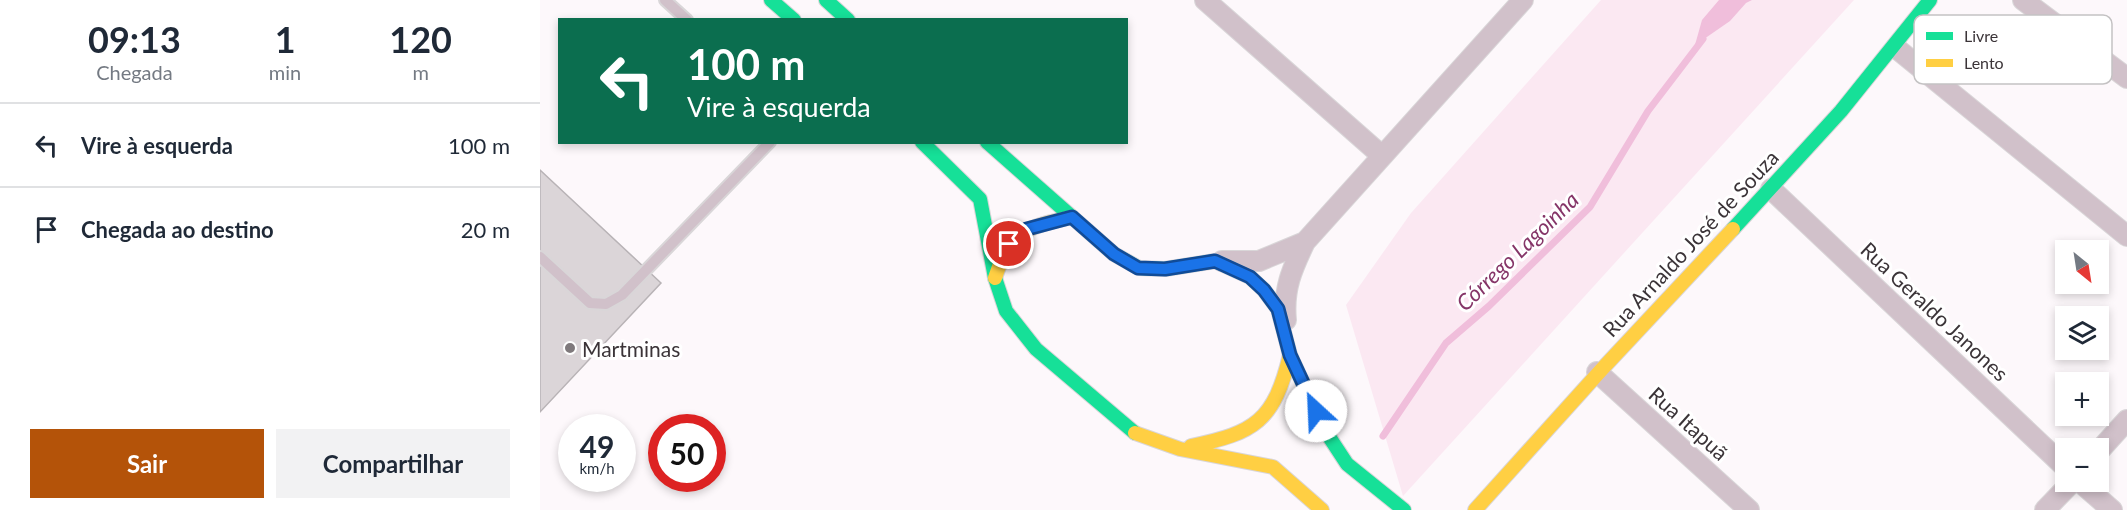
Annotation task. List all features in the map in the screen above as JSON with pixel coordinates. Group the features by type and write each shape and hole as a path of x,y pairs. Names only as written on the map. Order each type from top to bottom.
{"main road":[{"path":"771,0 792,18"},
{"path":"826,0 846,18"},
{"name":"Rua Arnaldo José de Souza","path":"1919,15 1930,0"},
{"name":"Rua Arnaldo José de Souza","path":"1475,510 1597,372 1771,189 1896,48 1914,23"},
{"path":"924,144 980,199 994,278 1006,310 1036,350 1134,433 1180,449 1273,468 1318,506"},
{"path":"989,144 1114,254 1138,268 1165,269 1215,261 1250,277 1264,290 1278,309 1290,355 1324,429 1347,464 1404,510"},
{"path":"994,278 1000,256 1009,244 1027,229 1072,217"},
{"path":"1180,449 1236,436 1266,416 1284,383 1290,355"}],"street":[{"path":"1204,0 1381,155"},
{"path":"1290,355 1284,302 1290,272 1305,242 1523,0"},
{"path":"2023,0 2043,15"},
{"path":"1896,48 1914,63"},
{"path":"2112,67 2127,78"},
{"path":"1940,84 2127,236"},
{"name":"Rua Geraldo Janones","path":"1771,189 2055,458"},
{"path":"1215,261 1259,261 1305,242"},
{"name":"Rua Itapuã","path":"1597,372 1749,510"},
{"path":"2109,440 2127,420"},
{"path":"2045,510 2062,492"},
{"path":"2091,492 2112,510"}],"lane":[{"path":"665,0 685,18"},
{"path":"540,257 590,303 606,304 622,295 768,144"}],"shaded area":[{"path":"1601,0 1854,0 1403,496 1346,305 1411,213"},
{"path":"1719,0 1752,0 1746,3 1730,21 1704,39 1693,52 1702,20"}],"building":[{"name":"Martminas","path":"540,170 661,283 540,412"}],"waterway":[{"name":"Córrego Lagoinha","path":"1383,436 1446,343 1489,306 1590,207 1648,111 1703,39"}],"traffic: fast":[{"path":"771,0 792,18"},
{"path":"826,0 846,18"},
{"path":"1918,15 1930,0"},
{"path":"1733,229 1841,111 1914,20"},
{"path":"924,144 980,199 995,278 1006,311 1036,349 1135,433"},
{"path":"989,144 1114,254 1139,268 1165,269 1215,261 1250,277 1264,290 1278,309 1290,355 1324,429 1347,464 1404,510"}],"traffic: slow":[{"path":"995,278 1007,250 1022,234 1043,224 1072,217"},
{"path":"1475,510 1733,229"},
{"path":"1191,446 1231,436 1258,420 1269,409 1277,395 1290,355"},
{"path":"1135,433 1180,449 1273,467 1322,510"}],"place":[{"name":"Martminas","path":"570,348"}],"route":[{"path":"1009,244 1027,229 1072,217 1114,254 1138,268 1165,269 1215,261 1250,277 1264,290 1278,309 1290,355 1316,411"}]}
